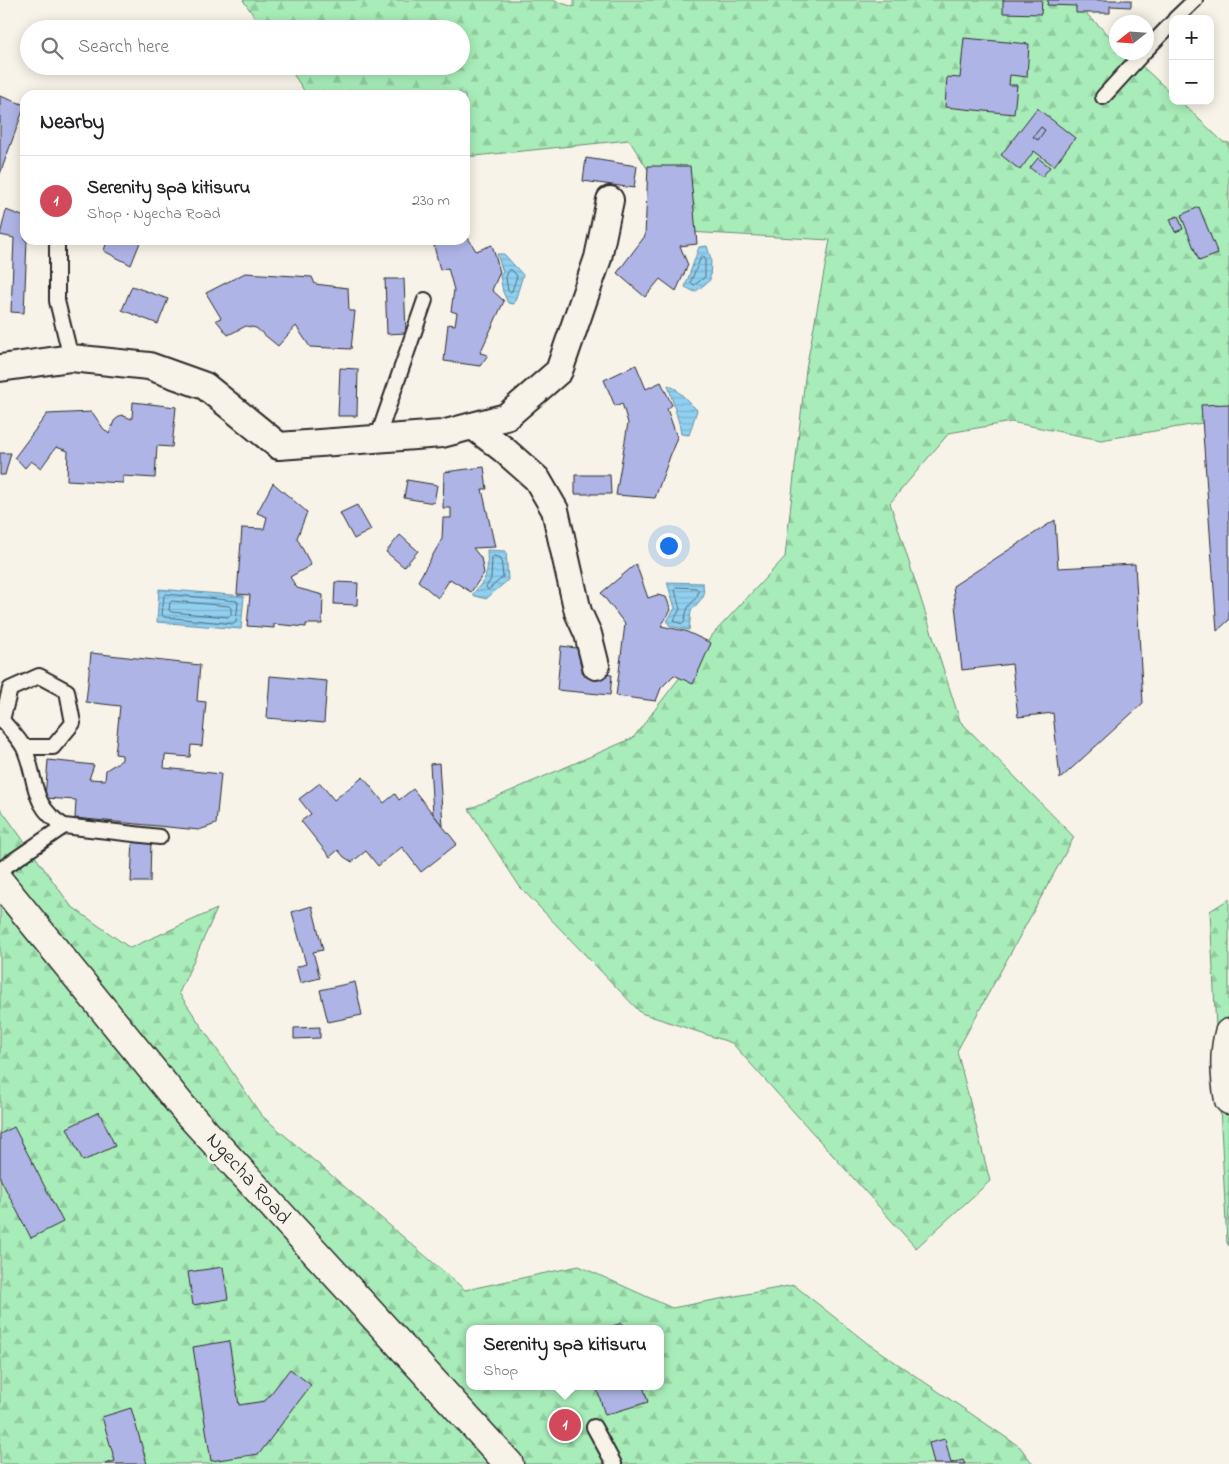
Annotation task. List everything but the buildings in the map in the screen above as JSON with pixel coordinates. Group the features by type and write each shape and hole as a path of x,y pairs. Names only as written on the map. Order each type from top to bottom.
{"main road":[{"name":"Ngecha Road","path":"0,882 185,1110 509,1464"},
{"path":"1229,1033 1226,1046 1226,1080 1229,1100"}],"street":[{"path":"0,368 71,358 149,366 205,386 279,446 442,434 506,417 559,371 598,258 610,200"},
{"path":"473,426 537,479 555,510 578,612 588,634 596,666"}],"lane":[{"path":"1179,15 1195,0"},
{"path":"1154,42 1169,26"},
{"path":"1104,97 1137,60"},
{"path":"57,245 57,301 71,358"},
{"path":"377,440 425,300"},
{"path":"24,747 53,747 73,723 67,691 39,676 5,687 2,720 24,747 37,794 53,819 64,826 160,837"},
{"path":"0,870 64,826"},
{"path":"594,1427 614,1464"}],"green space":[{"path":"243,0 552,0 574,7 574,0 1072,0 1109,35 1109,60 1136,60 1169,91 1169,105 1184,105 1223,142 1229,143 1229,407 1208,422 1101,440 1011,422 949,433 890,503 960,721 1074,837 957,1051 990,1181 916,1248 732,1043 641,1013 520,887 469,809 633,738 714,633 785,557 806,369 830,240 688,232 629,140 470,156 470,90 304,90 294,75 470,75 470,20 257,20"},
{"path":"0,808 71,906 130,948 217,909 179,993 261,1115 465,1290 579,1266 672,1308 794,1285 867,1343 1020,1447 1033,1464 0,1464"},
{"path":"1229,899 1229,1246 1227,1243 1210,911"}],"water":[{"path":"707,246 711,259 710,280 695,292 685,287 699,247"},
{"path":"497,254 504,254 523,275 514,304 508,303 503,292 500,276 503,272"},
{"path":"668,385 676,389 697,410 689,435 681,434"},
{"path":"487,550 506,551 508,580 486,599 472,595 486,575"},
{"path":"667,582 703,583 704,596 691,611 689,630 670,626 667,621 675,608"},
{"path":"159,589 244,596 241,629 157,622"}],"place":[{"name":"Serenity spa kitisuru","path":"565,1425"}]}
